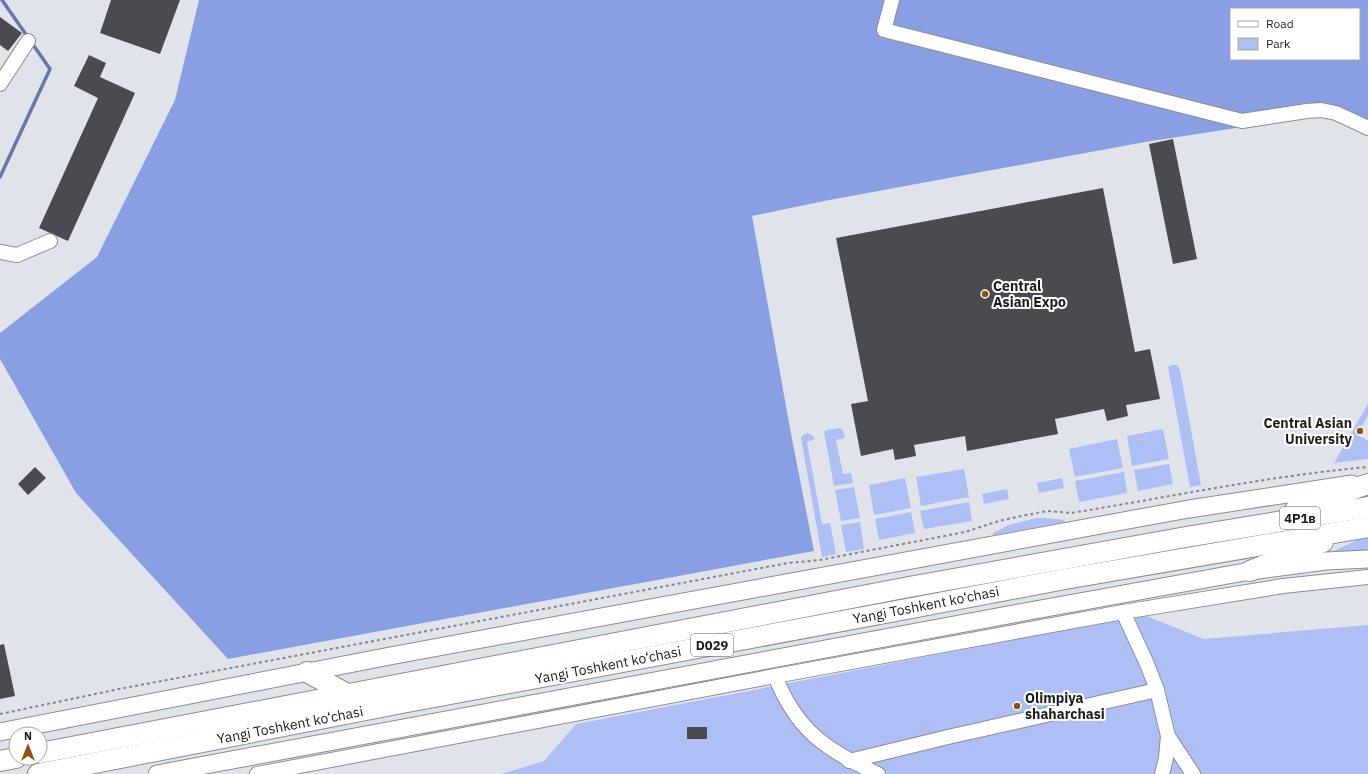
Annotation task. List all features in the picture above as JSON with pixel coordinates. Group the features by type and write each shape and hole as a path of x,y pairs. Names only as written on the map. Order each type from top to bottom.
{"highway":[{"path":"1244,527 1368,483"},
{"path":"1250,571 1363,518"},
{"name":"4Р1в","path":"1244,527 1363,518"},
{"name":"Yangi Toshkent ko‘chasi","path":"38,774 410,702 912,608 1363,518"},
{"name":"Yangi Toshkent ko‘chasi","path":"48,751 909,587 1244,527"},
{"path":"307,672 347,694"}],"main road":[{"path":"0,732 307,672 1189,509 1368,483"},
{"path":"156,774 198,770 1024,612 1250,571 1318,562 1368,559"}],"lane":[{"path":"892,0 884,30 1242,121 1321,110 1336,113 1368,128"},
{"path":"0,84 28,41"},
{"path":"0,252 17,255 50,241"},
{"path":"257,774 1123,612 1283,586 1368,577"},
{"path":"1123,612 1147,664 1157,690 1168,736 1166,758 1162,774"},
{"path":"775,676 790,709 808,730 826,746 849,761 878,774"},
{"path":"849,761 1157,690"},
{"path":"1168,736 1193,774"}],"path":[{"path":"0,714 119,689 788,563 820,560 964,532 999,521 1048,511 1071,513 1221,486 1327,471 1368,467"}],"green space":[{"path":"1177,365 1180,370 1201,485 1190,487 1168,367"},
{"name":"Central Asian University","path":"1368,404 1368,416 1357,434 1368,441 1368,459 1334,463"},
{"path":"840,428 843,430 845,438 836,440 843,474 851,473 853,483 834,486 824,432 827,430"},
{"path":"1163,429 1169,459 1132,466 1127,436"},
{"path":"808,433 815,439 807,442 822,524 830,523 836,554 822,557 801,438 803,435"},
{"path":"1117,439 1123,468 1075,477 1069,449"},
{"path":"1169,464 1173,484 1138,491 1134,470"},
{"path":"964,469 969,497 921,506 916,477"},
{"path":"1124,472 1127,493 1079,502 1075,481"},
{"path":"905,478 911,508 874,515 869,485"},
{"path":"1062,478 1064,488 1039,493 1037,483"},
{"path":"854,487 860,518 841,521 835,490"},
{"path":"1007,489 1009,499 984,504 982,494"},
{"path":"969,502 972,521 924,529 920,511"},
{"path":"911,512 915,533 879,540 875,519"},
{"path":"1036,518 1064,520 1065,522 993,535 993,533 1009,525"},
{"path":"860,522 864,549 846,552 841,525"},
{"path":"1368,536 1368,553 1330,553 1357,540"},
{"name":"Olimpiya shaharchasi","path":"1144,615 1204,639 1368,625 1368,774 501,774 544,761 576,724"}],"shaded area":[{"path":"199,0 1368,0 1368,134 1336,120 1302,118 1145,142 824,201 752,216 791,434 814,551 228,659 76,493 0,359 0,333 97,257 175,100"}],"building":[{"path":"111,0 180,0 160,54 100,33"},
{"path":"0,17 22,33 8,51 0,45"},
{"path":"89,55 106,63 100,77 135,93 68,241 39,228 98,98 74,86"},
{"path":"1173,139 1197,259 1173,264 1149,144"},
{"name":"Central Asian Expo","path":"1103,188 1135,352 1150,349 1160,399 1126,405 1128,416 1107,421 1104,409 1055,419 1058,434 967,451 965,436 914,445 916,456 895,460 893,449 861,456 851,404 868,401 836,238"},
{"path":"35,467 46,478 28,495 18,484"},
{"path":"4,644 15,696 0,699 0,645"},
{"path":"687,727 707,727 707,739 687,739"}],"waterway":[{"path":"0,177 50,69 2,0"}],"place":[{"name":"Central Asian Expo","path":"985,294"},
{"name":"Central Asian University","path":"1360,431"},
{"name":"Olimpiya shaharchasi","path":"1017,706"}]}
